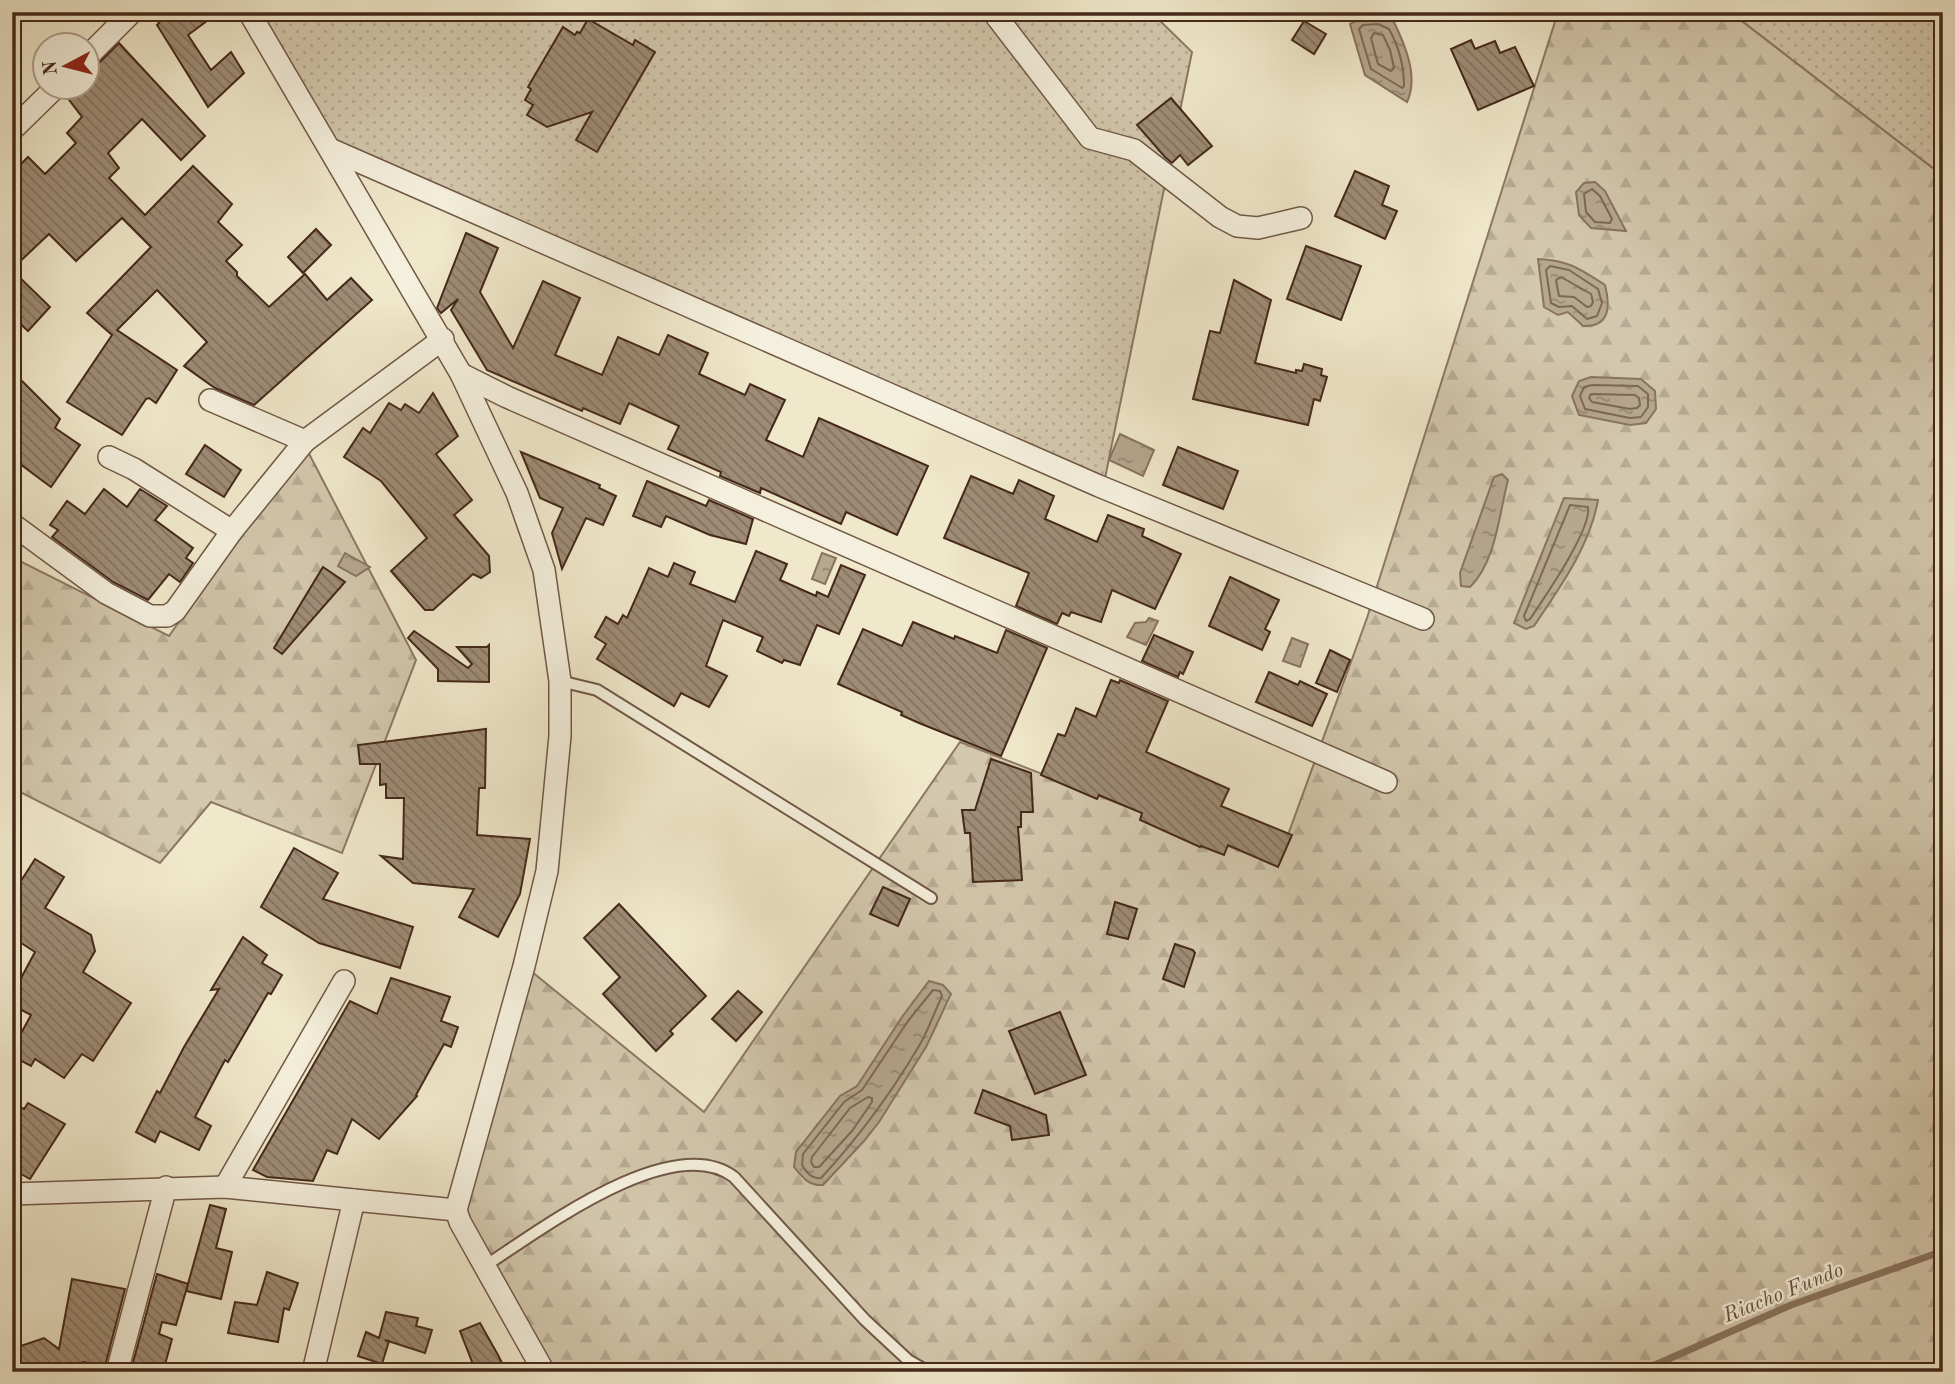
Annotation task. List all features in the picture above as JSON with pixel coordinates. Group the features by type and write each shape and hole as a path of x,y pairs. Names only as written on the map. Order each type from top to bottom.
{"street":[{"path":"102,42 132,12"},
{"path":"249,12 443,339 516,493 544,570 560,681 559,736 547,871 524,966 456,1210 460,1222 544,1372"},
{"path":"993,12 1090,138 1134,150 1220,217 1237,226 1258,228 1301,218"},
{"path":"12,130 41,102"},
{"path":"330,149 1099,486 1423,620"},
{"path":"12,524 106,593 159,618 175,611 232,531 305,442 443,339"},
{"path":"461,374 507,397 1386,782"},
{"path":"210,400 305,442"},
{"path":"109,457 134,469 232,531"},
{"path":"225,1187 344,981"},
{"path":"117,1372 166,1187"},
{"path":"12,1194 225,1187 456,1210"},
{"path":"313,1372 354,1199"}],"lane":[{"path":"560,681 597,690 931,898"},
{"path":"485,1266 579,1205 644,1173 680,1167 716,1167 734,1177 864,1320 908,1360 929,1372"}],"green space":[{"path":"256,12 1151,12 1192,52 1104,483 340,152"},
{"path":"1558,12 1730,12 1943,176 1943,1372 556,1372 459,1209 526,967 704,1112 960,742 1277,865 1367,618"},
{"path":"1730,12 1943,12 1943,176"},
{"path":"304,444 416,660 342,853 211,802 160,863 12,788 12,557 169,636"}],"water":[{"path":"1380,17 1394,22 1406,51 1412,82 1407,102 1365,75 1350,24 1361,18"},
{"path":"1595,182 1605,191 1626,231 1591,228 1579,215 1576,192 1584,183"},
{"path":"1538,259 1573,266 1605,285 1608,307 1604,319 1599,323 1583,326 1568,312 1558,315 1544,307"},
{"path":"1591,377 1641,379 1655,391 1656,409 1646,423 1630,425 1579,415 1572,396 1579,381"},
{"path":"1120,434 1154,450 1143,476 1109,460"},
{"path":"1502,474 1508,480 1486,565 1470,587 1461,586 1460,573 1494,477"},
{"path":"1564,498 1598,500 1594,517 1581,550 1564,581 1534,626 1526,629 1514,623"},
{"path":"345,553 370,567 356,576 338,566"},
{"path":"822,553 836,558 825,584 812,579"},
{"path":"1149,618 1158,621 1146,645 1127,637 1135,623 1146,622"},
{"path":"1292,638 1308,644 1300,667 1283,661"},
{"path":"929,981 943,985 951,994 926,1047 864,1141 823,1185 810,1183 794,1167 796,1152 840,1096 857,1086"}],"building":[{"path":"152,12 219,12 188,35 211,70 231,52 244,73 208,107 157,25 159,23"},
{"path":"588,19 633,45 635,40 655,52 597,152 576,140 592,112 547,127 527,115 533,105 525,100 531,89 528,87 563,27 575,35 580,33"},
{"path":"1304,21 1326,34 1314,54 1292,40"},
{"path":"1471,40 1475,49 1495,41 1500,53 1515,47 1534,86 1478,110 1451,49"},
{"path":"119,43 205,136 181,160 142,119 108,153 119,168 109,178 145,215 193,166 232,204 218,222 242,245 226,261 237,272 237,276 269,307 305,274 327,300 351,278 372,300 254,405 215,388 184,366 207,342 157,290 117,330 177,370 156,403 146,399 122,435 67,402 112,335 87,313 151,247 122,218 76,261 49,234 12,269 12,173 28,157 45,174 76,143 67,133 82,117 71,102 102,102 102,60"},
{"path":"1171,98 1212,146 1188,165 1180,155 1172,163 1137,125"},
{"path":"1355,171 1389,186 1382,205 1397,211 1385,239 1335,216"},
{"path":"316,229 331,245 303,273 288,257"},
{"path":"466,233 498,248 480,292 513,348 543,281 580,298 555,355 602,375 618,337 659,355 668,335 708,353 699,374 745,395 750,384 785,400 766,440 803,457 819,418 928,466 897,535 846,512 841,524 761,488 760,493 720,476 721,472 668,449 679,426 629,403 620,424 583,408 582,411 487,370 451,310 458,299 441,313 437,308"},
{"path":"1306,246 1361,266 1341,320 1287,299"},
{"path":"12,270 50,307 28,331 12,316"},
{"path":"1234,280 1271,300 1255,363 1296,373 1296,370 1302,371 1304,364 1322,369 1321,375 1327,377 1320,401 1314,399 1308,425 1193,399 1210,331 1220,333"},
{"path":"12,371 60,419 55,428 80,445 51,487 12,458"},
{"path":"433,393 458,436 436,454 472,500 454,515 489,556 490,572 481,578 473,574 433,610 425,610 391,571 427,538 381,481 344,457 363,428 370,433 389,403 401,410 405,404 419,413"},
{"path":"205,445 241,470 224,497 186,474"},
{"path":"1178,447 1238,471 1223,509 1163,485"},
{"path":"521,452 600,485 599,488 616,496 603,525 586,518 562,569 552,533 563,508 540,498"},
{"path":"971,476 1013,494 1019,480 1054,496 1045,519 1097,542 1108,515 1144,529 1142,536 1181,554 1155,609 1112,590 1101,622 1071,612 1069,616 1062,613 1057,624 1016,606 1029,573 944,538"},
{"path":"647,481 706,506 709,500 753,519 746,544 710,535 666,516 661,527 633,516"},
{"path":"104,489 127,507 140,489 167,506 155,520 193,548 186,558 193,563 180,582 169,574 148,600 113,582 52,537 58,530 50,525 67,501 85,514"},
{"path":"756,551 787,564 780,580 816,596 817,592 828,597 841,565 865,575 839,634 817,625 800,665 784,660 782,663 757,651 763,637 723,620 706,666 727,676 709,707 681,693 674,706 597,659 606,644 595,637 606,617 618,624 623,615 627,618 649,568 668,577 674,563 695,572 690,584 735,602"},
{"path":"323,567 345,582 282,654 274,648"},
{"path":"1230,577 1279,600 1265,629 1270,632 1262,650 1209,626"},
{"path":"913,622 997,653 1006,630 1047,648 1001,756 919,723 901,715 902,712 838,684 863,629 902,646"},
{"path":"414,631 468,668 472,664 457,647 489,645 489,682 438,681 438,669 408,638"},
{"path":"1154,635 1193,652 1183,674 1180,672 1178,677 1142,661"},
{"path":"1330,650 1350,660 1337,692 1316,683"},
{"path":"1269,672 1298,685 1300,681 1327,694 1312,726 1256,702"},
{"path":"1111,680 1119,683 1120,680 1168,701 1146,752 1229,789 1221,806 1292,835 1278,867 1228,845 1224,855 1200,847 1140,820 1142,813 1099,795 1097,799 1041,775 1058,734 1065,736 1076,708 1096,717"},
{"path":"486,729 485,788 479,788 477,835 530,839 520,894 498,937 459,917 474,889 413,883 381,856 403,859 404,798 386,798 386,784 380,785 380,764 360,764 358,745"},
{"path":"991,759 1031,773 1033,812 1021,812 1021,827 1018,827 1022,880 973,882 970,833 965,833 962,810 975,810"},
{"path":"294,848 338,873 323,899 413,927 400,968 319,943 261,907"},
{"path":"35,859 64,877 45,908 91,935 95,951 83,972 131,1003 93,1061 82,1054 64,1078 35,1059 31,1066 12,1056 12,1050 31,1015 12,1005 12,995 35,952 12,937 12,880 19,884"},
{"path":"883,887 910,899 898,926 870,914"},
{"path":"1115,902 1137,909 1128,939 1107,934"},
{"path":"619,904 706,996 670,1031 673,1034 656,1051 603,994 620,977 584,938"},
{"path":"243,937 267,955 262,963 282,975 271,994 268,993 228,1062 225,1060 195,1117 211,1126 199,1150 160,1131 155,1142 136,1132 157,1091 160,1093 219,989 211,990"},
{"path":"1175,944 1195,953 1184,987 1163,979"},
{"path":"391,978 450,997 441,1021 458,1027 451,1047 444,1044 417,1096 379,1139 352,1119 337,1154 327,1150 313,1181 267,1177 253,1170 350,1001 377,1014"},
{"path":"738,991 762,1012 736,1041 712,1019"},
{"path":"1060,1012 1086,1075 1035,1094 1009,1031"},
{"path":"983,1090 1046,1115 1049,1135 1012,1140 1010,1126 975,1113"},
{"path":"12,1102 24,1109 28,1103 65,1124 30,1179 12,1169"},
{"path":"210,1205 226,1209 216,1248 232,1252 221,1299 186,1291"},
{"path":"267,1272 298,1283 289,1310 284,1308 278,1342 228,1333 235,1302 257,1305"},
{"path":"157,1274 188,1284 176,1325 162,1322 159,1334 172,1339 163,1372 131,1370"},
{"path":"72,1279 125,1289 105,1366 83,1362 82,1367 89,1372 12,1372 12,1349 44,1338 59,1349"},
{"path":"386,1312 418,1318 416,1326 432,1330 425,1353 389,1341 382,1364 358,1356 366,1332 379,1338"},
{"path":"480,1323 504,1367 491,1372 476,1372 460,1331"}],"waterway":[{"name":"Riacho Fundo","path":"1639,1372 1791,1305 1943,1251"}]}
